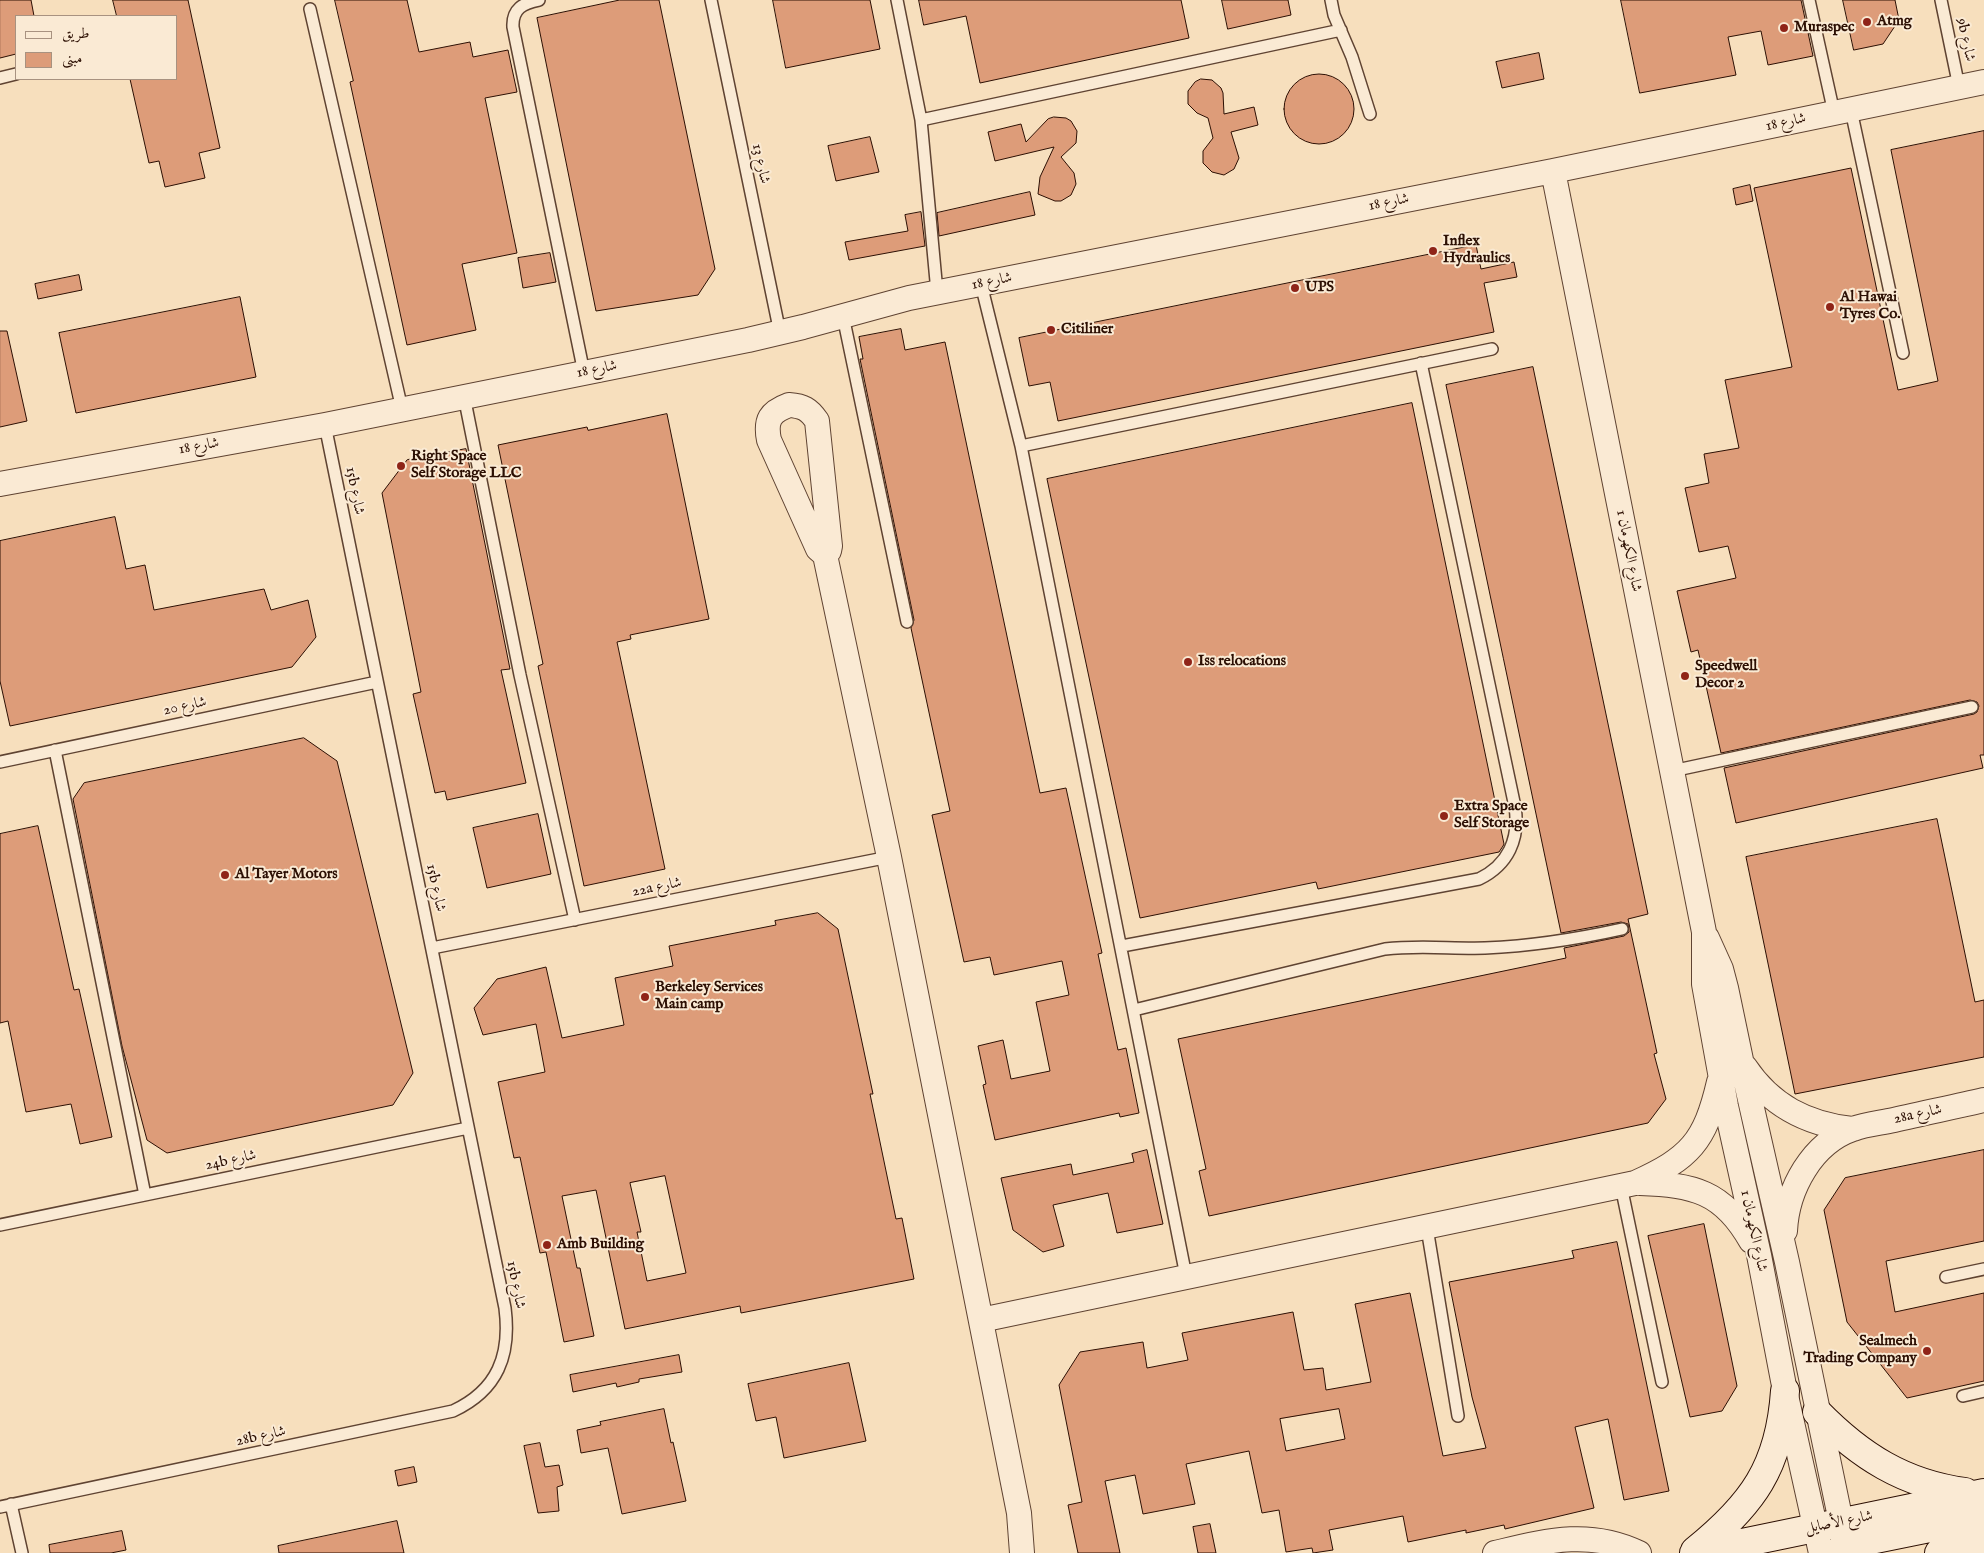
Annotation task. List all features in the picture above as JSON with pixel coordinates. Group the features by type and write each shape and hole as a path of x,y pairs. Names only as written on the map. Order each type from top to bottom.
{"main road":[{"path":"1693,1553 1730,1522 1760,1484 1778,1439 1785,1391"},
{"path":"1817,1412 1863,1454 1890,1469 1919,1482 1982,1501"},
{"name":"شارع الأصايل","path":"1693,1553 1830,1545 1982,1501"},
{"path":"1939,1553 1984,1544"},
{"path":"1969,1553 1984,1544"}],"street":[{"name":"شارع 18","path":"0,484 325,425 780,333 881,304 937,292 1553,171 1984,82"},
{"name":"شارع الكهرمان 1","path":"1553,171 1704,932 1704,984 1726,1106 1759,1255 1785,1391 1830,1545"},
{"path":"825,555 829,551 830,546 817,421 810,411 800,405 789,404 778,409 770,418 767,429 769,440 818,549 825,555 889,857 1019,1512 1022,1553"},
{"name":"شارع الكهرمان 1","path":"1704,932 1713,950 1726,988 1787,1262 1817,1412 1830,1545"},
{"name":"28a شارع","path":"1741,1060 1765,1091 1796,1114 1814,1122 1852,1129"},
{"path":"981,1320 1628,1185 1664,1170 1690,1150 1708,1121 1714,1105 1721,1072"},
{"name":"28a شارع","path":"1787,1262 1784,1239 1786,1216 1791,1194 1801,1174 1815,1155 1832,1140 1852,1129 1984,1100"},
{"path":"1628,1185 1683,1186 1700,1191 1717,1200 1742,1225 1759,1255"},
{"path":"1019,1512 1035,1553"},
{"path":"1495,1553 1546,1541 1583,1538 1620,1545 1639,1553"}],"lane":[{"path":"539,0 520,6 514,16 512,27 584,372"},
{"name":"شارع 13","path":"711,0 780,333"},
{"path":"897,0 921,120 937,292"},
{"path":"1331,0 1334,15 1362,86 1370,114"},
{"path":"1809,0 1842,111 1903,353"},
{"name":"9b شارع","path":"1941,0 1959,87"},
{"path":"310,9 402,408"},
{"path":"921,120 1341,30"},
{"path":"0,78 15,74"},
{"path":"981,284 1021,446 1122,946 1186,1276"},
{"path":"843,316 907,622"},
{"path":"1021,446 1492,350"},
{"path":"1122,946 1479,879 1490,874 1508,856 1516,832 1515,808 1421,363"},
{"path":"464,396 520,675 575,920"},
{"name":"15b شارع","path":"325,425 505,1308 507,1325 504,1358"},
{"name":"شارع 20","path":"0,762 377,682"},
{"path":"1672,771 1972,707"},
{"path":"55,750 145,1195"},
{"name":"22a شارع","path":"432,948 889,857"},
{"path":"1134,1010 1385,949 1406,946 1484,948 1519,946 1579,938 1622,929"},
{"name":"24b شارع","path":"0,1225 468,1128"},
{"path":"1628,1185 1662,1382"},
{"path":"1427,1228 1458,1416"},
{"path":"1946,1277 1984,1269"},
{"name":"28b شارع","path":"6,1506 453,1411 477,1397 486,1388 495,1377 504,1358"},
{"path":"1963,1396 1984,1391"},
{"path":"6,1506 22,1553"}],"building":[{"path":"0,0 31,0 34,15 15,15 15,54 0,58"},
{"path":"113,0 188,0 220,148 199,153 205,178 165,187 159,161 149,163 130,80 178,80 178,15 117,15"},
{"path":"335,0 407,0 419,52 470,42 473,57 508,50 517,92 485,98 517,253 462,264 476,330 407,345 350,82 353,81"},
{"path":"620,0 659,0 715,269 698,295 596,311 537,18"},
{"path":"773,0 870,0 880,49 786,68"},
{"path":"919,0 1181,0 1189,38 980,83 966,16 924,25"},
{"path":"1222,0 1288,0 1291,15 1228,29"},
{"path":"1621,0 1801,0 1813,56 1768,65 1761,31 1728,37 1736,75 1640,93"},
{"path":"1843,0 1895,0 1899,20 1883,44 1854,50"},
{"path":"1539,53 1544,79 1502,88 1496,62"},
{"path":"1319,74 1338,80 1348,90 1354,109 1348,128 1338,138 1319,144 1300,138 1290,128 1284,109 1290,90 1300,80"},
{"path":"1201,79 1212,80 1221,88 1224,114 1254,107 1258,125 1231,132 1239,158 1234,169 1224,175 1212,172 1203,163 1203,151 1213,138 1208,118 1197,113 1188,104 1188,91 1195,82"},
{"path":"1054,117 1066,118 1071,121 1077,131 1076,143 1061,157 1074,173 1076,184 1071,195 1061,201 1055,201 1038,194 1040,177 1054,147 995,161 988,132 1021,124 1026,142 1048,119"},
{"path":"1984,131 1984,755 1980,755 1983,768 1736,823 1724,768 1974,714 1979,706 1977,702 1970,700 1721,753 1698,650 1691,652 1677,591 1736,578 1728,546 1699,552 1685,488 1709,483 1704,454 1739,448 1725,380 1792,367 1754,188 1851,168 1898,390 1938,381 1891,150"},
{"path":"870,137 879,172 836,181 828,146"},
{"path":"1750,185 1753,201 1736,205 1733,189"},
{"path":"1030,192 1035,215 939,236 937,213"},
{"path":"921,212 925,246 849,260 845,242 908,231 905,215"},
{"path":"1476,245 1481,269 1514,262 1517,277 1484,283 1494,332 1058,421 1050,382 1029,386 1019,338"},
{"path":"550,253 556,282 523,288 518,258"},
{"path":"79,275 82,290 38,299 35,284"},
{"path":"240,297 256,377 76,413 59,333"},
{"path":"901,329 905,350 945,342 1040,793 1066,788 1102,953 1098,954 1118,1050 1126,1048 1139,1113 1120,1117 1119,1113 995,1140 983,1085 986,1084 978,1046 1003,1040 1011,1079 1050,1071 1036,1002 1069,995 1062,961 994,975 990,957 964,962 932,815 950,811 911,628 914,620 860,359 863,359 859,337"},
{"path":"0,331 7,331 27,421 0,427"},
{"path":"1533,367 1648,914 1628,919 1657,1053 1654,1054 1666,1099 1648,1123 1209,1216 1199,1171 1206,1169 1178,1039 1566,958 1564,948 1624,936 1629,932 1628,924 1621,922 1561,933 1446,385"},
{"path":"1412,403 1503,846 1499,852 1318,889 1316,882 1140,918 1047,479"},
{"path":"667,414 709,619 630,635 631,639 617,642 665,869 584,886 538,666 543,664 498,445 587,427 588,430"},
{"path":"466,449 510,669 501,670 526,783 447,800 445,791 435,793 413,694 421,692 382,493 407,460"},
{"path":"115,517 126,569 145,565 154,610 264,589 271,610 308,600 316,637 292,667 10,726 0,681 0,541"},
{"name":"Al Tayer Motors","path":"304,738 337,761 413,1073 393,1105 167,1153 147,1140 122,1046 73,799 84,783"},
{"path":"538,814 551,874 487,888 473,828"},
{"path":"1937,819 1975,1002 1984,1000 1984,1057 1795,1094 1746,857"},
{"path":"38,826 74,990 79,989 112,1137 80,1144 71,1104 26,1112 8,1021 0,1023 0,834"},
{"path":"818,913 838,929 873,1094 870,1094 896,1219 902,1218 914,1279 741,1313 740,1306 625,1329 596,1190 562,1196 577,1268 580,1268 594,1336 564,1342 546,1252 540,1253 520,1157 514,1158 498,1082 545,1072 536,1024 483,1035 474,1008 497,979 546,967 562,1038 624,1025 615,978 673,966 669,946 776,925 775,921","holes":["665,1176 686,1273 647,1281 637,1232 641,1232 630,1183"]},
{"path":"1147,1150 1163,1224 1117,1233 1108,1193 1053,1205 1064,1246 1043,1252 1013,1230 1001,1178 1071,1164 1073,1175 1134,1162 1132,1154"},
{"path":"1984,1150 1984,1241 1886,1261 1895,1312 1984,1293 1984,1381 1907,1398 1847,1322 1824,1210 1845,1178"},
{"path":"1704,1224 1737,1386 1722,1411 1690,1417 1648,1236"},
{"path":"1617,1242 1669,1491 1624,1500 1608,1419 1575,1427 1594,1508 1505,1529 1504,1525 1466,1533 1466,1530 1408,1542 1403,1516 1329,1530 1333,1550 1313,1553 1312,1548 1286,1552 1279,1510 1262,1513 1249,1451 1186,1464 1195,1504 1143,1514 1135,1475 1105,1481 1120,1553 1078,1553 1068,1505 1082,1502 1059,1385 1080,1352 1143,1342 1147,1368 1188,1360 1182,1333 1293,1312 1304,1370 1323,1368 1326,1390 1371,1382 1355,1304 1410,1293 1443,1456 1486,1448 1472,1397 1449,1282 1574,1258 1572,1251","holes":["1339,1409 1345,1439 1286,1451 1280,1419"]},
{"path":"679,1355 682,1372 639,1379 639,1382 617,1387 616,1383 573,1392 570,1375"},
{"path":"849,1363 866,1441 784,1458 776,1417 756,1421 748,1384"},
{"path":"664,1409 686,1501 622,1514 608,1448 581,1453 577,1430 601,1425 600,1422"},
{"path":"540,1443 545,1467 559,1465 563,1485 557,1487 559,1511 538,1513 524,1446"},
{"path":"414,1467 417,1482 398,1486 395,1471"},
{"path":"397,1521 404,1553 279,1553 278,1546"},
{"path":"1210,1524 1216,1553 1198,1553 1193,1527"},
{"path":"122,1531 126,1550 111,1553 50,1553 49,1545"}],"place":[{"name":"Atmg","path":"1867,22"},
{"name":"Muraspec","path":"1784,28"},
{"name":"Inflex Hydraulics","path":"1433,251"},
{"name":"UPS","path":"1295,288"},
{"name":"Al Hawai Tyres Co.","path":"1830,307"},
{"name":"Citiliner","path":"1051,330"},
{"name":"Right Space Self Storage LLC","path":"401,466"},
{"name":"Iss relocations","path":"1188,662"},
{"name":"Speedwell Decor 2","path":"1685,676"},
{"name":"Extra Space Self Storage","path":"1444,816"},
{"name":"Al Tayer Motors","path":"225,875"},
{"name":"Berkeley Services Main camp","path":"645,997"},
{"name":"Amb Building","path":"547,1245"},
{"name":"Sealmech Trading Company","path":"1927,1351"}]}
